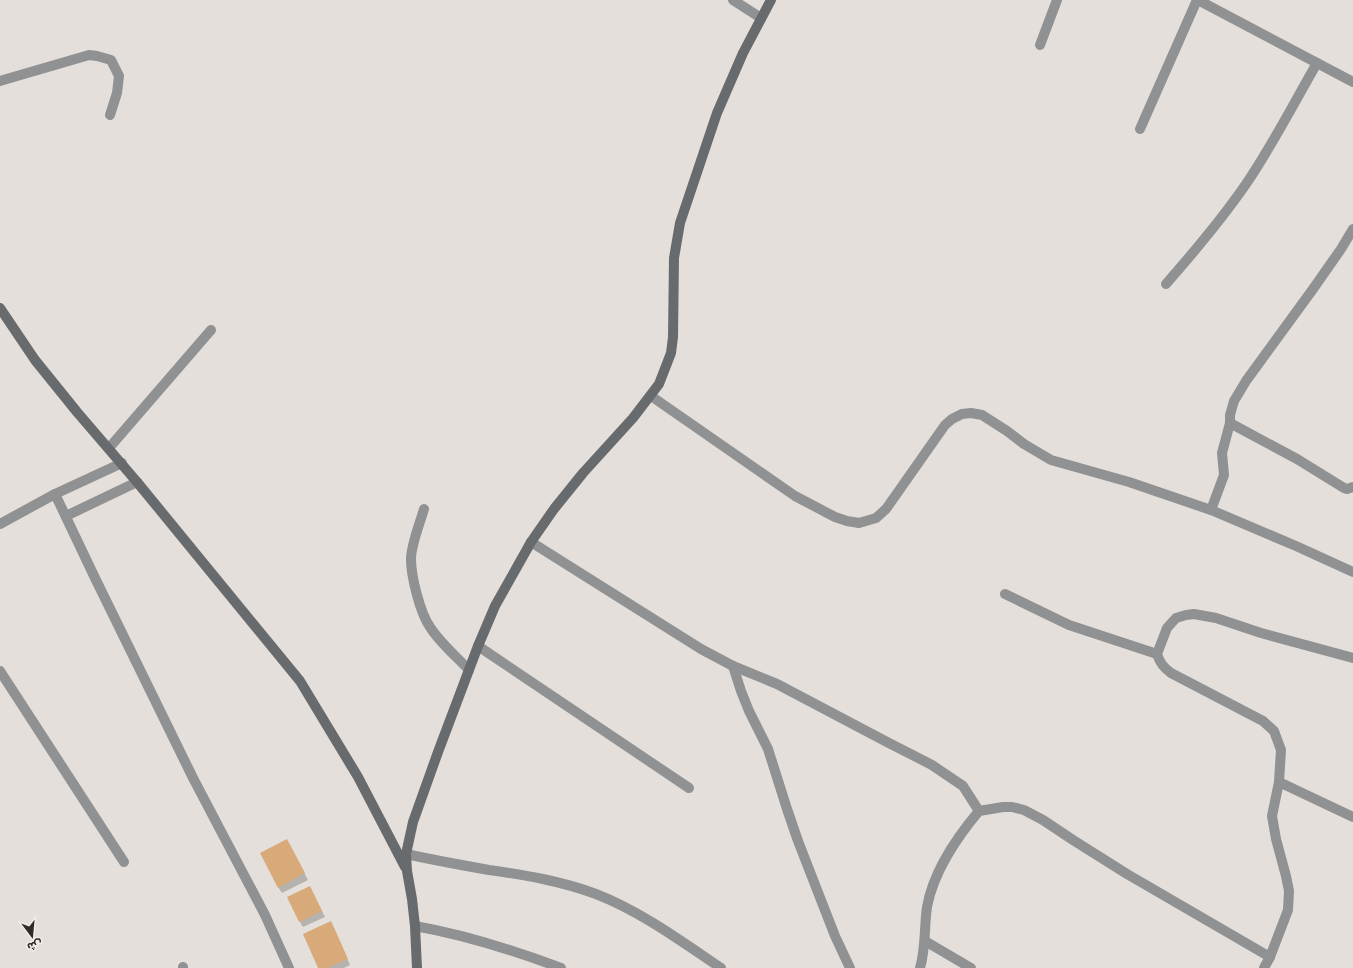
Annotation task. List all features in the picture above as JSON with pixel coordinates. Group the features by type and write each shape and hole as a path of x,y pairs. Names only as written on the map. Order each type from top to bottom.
{"main road":[{"path":"417,968 415,926 406,854 409,838 425,787 478,646 495,606 531,542 554,509 583,473 633,418 659,384 670,353 673,338 674,258 680,223 717,113 743,53 771,0"},
{"path":"1,314 35,360 77,412 122,463 300,681 358,777 407,871"}],"street":[{"path":"733,0 761,18"},
{"path":"1040,45 1057,0"},
{"path":"1140,129 1198,0 1353,82"},
{"path":"0,81 90,55 111,60 119,76 117,92 110,115"},
{"path":"1166,284 1188,260 1246,184 1271,145 1317,63"},
{"path":"1211,510 1224,475 1222,453 1234,400 1246,381 1309,295 1353,229"},
{"path":"109,448 210,330"},
{"path":"651,396 795,496 847,521 859,523 876,518 886,509 945,425 952,419 962,414 971,413 982,415 1024,444 1051,460 1129,482 1211,510 1353,572"},
{"path":"1230,423 1297,459 1344,488 1347,489 1353,487"},
{"path":"0,524 56,494 122,463"},
{"path":"66,516 137,482"},
{"path":"56,494 95,578 193,778 265,915 289,968"},
{"path":"424,509 411,558 412,573 417,594 429,626 438,638 469,670"},
{"path":"531,542 689,642 733,666 777,684 932,765 963,786 979,811"},
{"path":"1005,594 1069,625 1157,654"},
{"path":"1264,968 1270,957 1288,910 1289,891 1272,816 1279,782 1281,750 1274,731 1264,721 1171,673 1164,668 1157,654 1167,628 1176,618 1194,614 1216,618 1261,633 1353,658"},
{"path":"478,646 689,788"},
{"path":"733,666 740,691 768,749 798,841 835,936 850,968"},
{"path":"0,671 124,862"},
{"path":"1279,782 1353,818"},
{"path":"920,968 925,941 927,907 933,887 949,854 966,826 979,811 1003,807 1012,807 1030,813 1127,874 1270,957"},
{"path":"406,854 489,870 527,875 550,880 595,894 634,912 721,968"},
{"path":"415,926 450,932 490,943 562,968"},
{"path":"925,941 971,968"}],"building":[{"path":"287,839 305,873 278,888 260,853"},
{"path":"310,886 322,911 299,922 287,897"},
{"path":"331,921 348,959 327,968 318,968 303,934"}]}
